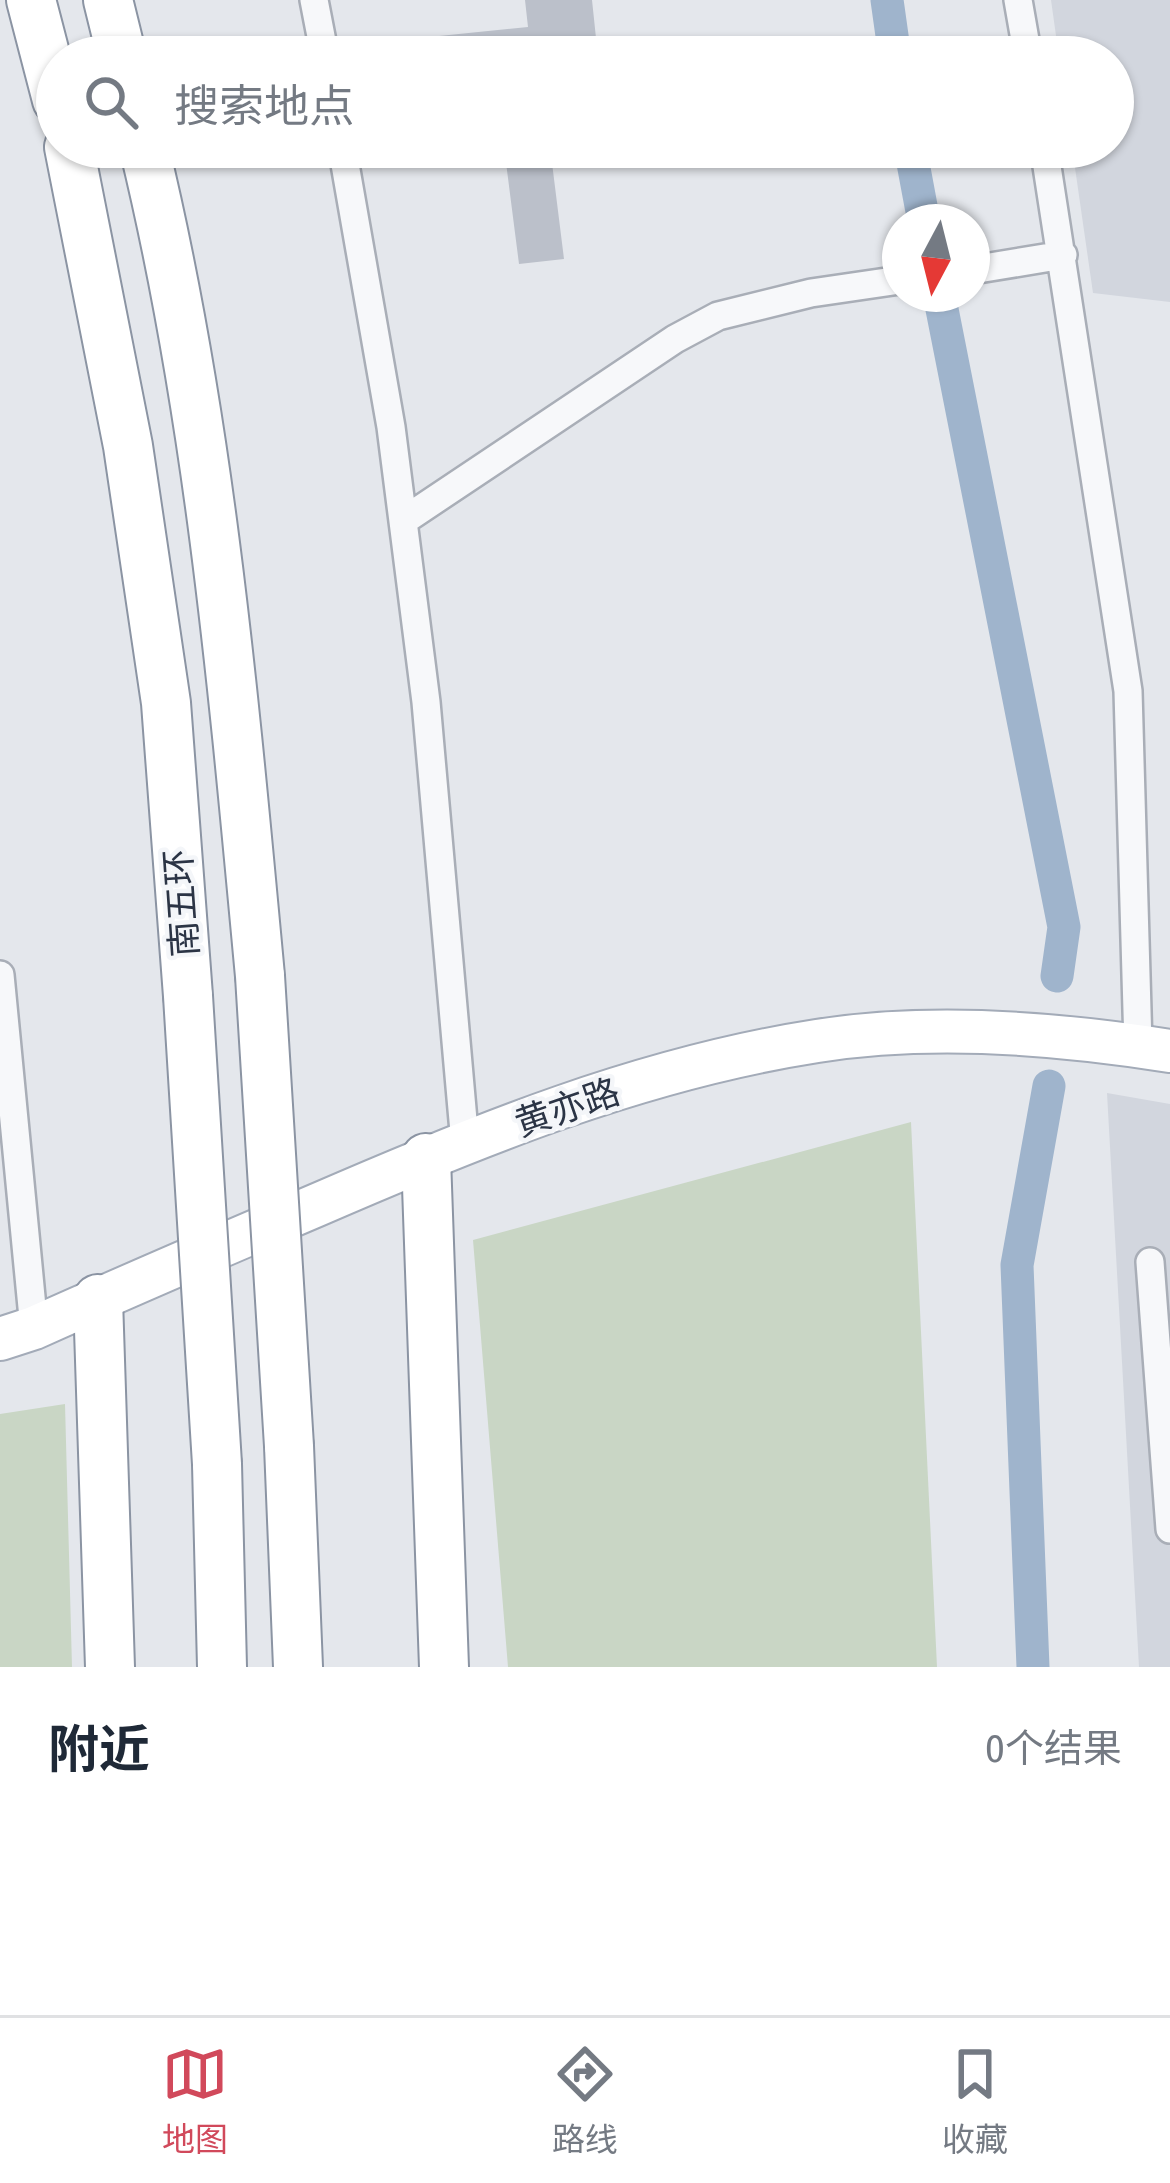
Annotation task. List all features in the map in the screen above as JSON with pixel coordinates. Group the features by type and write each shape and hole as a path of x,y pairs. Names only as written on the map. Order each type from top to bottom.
{"highway":[{"path":"31,0 40,36"},
{"path":"108,0 117,36"},
{"name":"南五环","path":"73,168 128,446 166,703 217,1463 222,1667"},
{"name":"南五环","path":"147,168 202,434 235,707 260,976 298,1667"},
{"path":"443,1667 446,1150"},
{"path":"98,1299 110,1667"}],"main road":[{"name":"黄亦路","path":"17,1333 446,1150 616,1088 730,1057 822,1040 1001,1034 1154,1048"}],"street":[{"path":"314,0 321,36"},
{"path":"1018,0 1024,36"},
{"path":"345,168 403,521 426,702 446,1150"},
{"path":"1045,168 1051,258 1128,691 1154,1048"},
{"path":"990,267 1051,258"},
{"path":"403,521 675,339 718,316 812,293 882,283"},
{"path":"0,975 17,1333"},
{"path":"1150,1262 1170,1529"}],"shaded area":[{"path":"1051,0 1170,0 1170,302 1093,293 1075,168 1134,168 1134,36 1056,36"},
{"path":"1107,1093 1170,1104 1170,1667 1139,1667"}],"green space":[{"path":"911,1122 937,1667 508,1667 473,1240"},
{"path":"65,1404 72,1667 0,1667 0,1414"}],"building":[{"path":"525,0 592,0 596,36 440,36 528,27"},
{"path":"507,168 553,168 564,259 519,264"}],"waterway":[{"path":"887,0 892,36"},
{"path":"914,168 921,204"},
{"path":"943,312 1064,927 1057,976"},
{"path":"1033,1667 1017,1265 1049,1086"}]}
